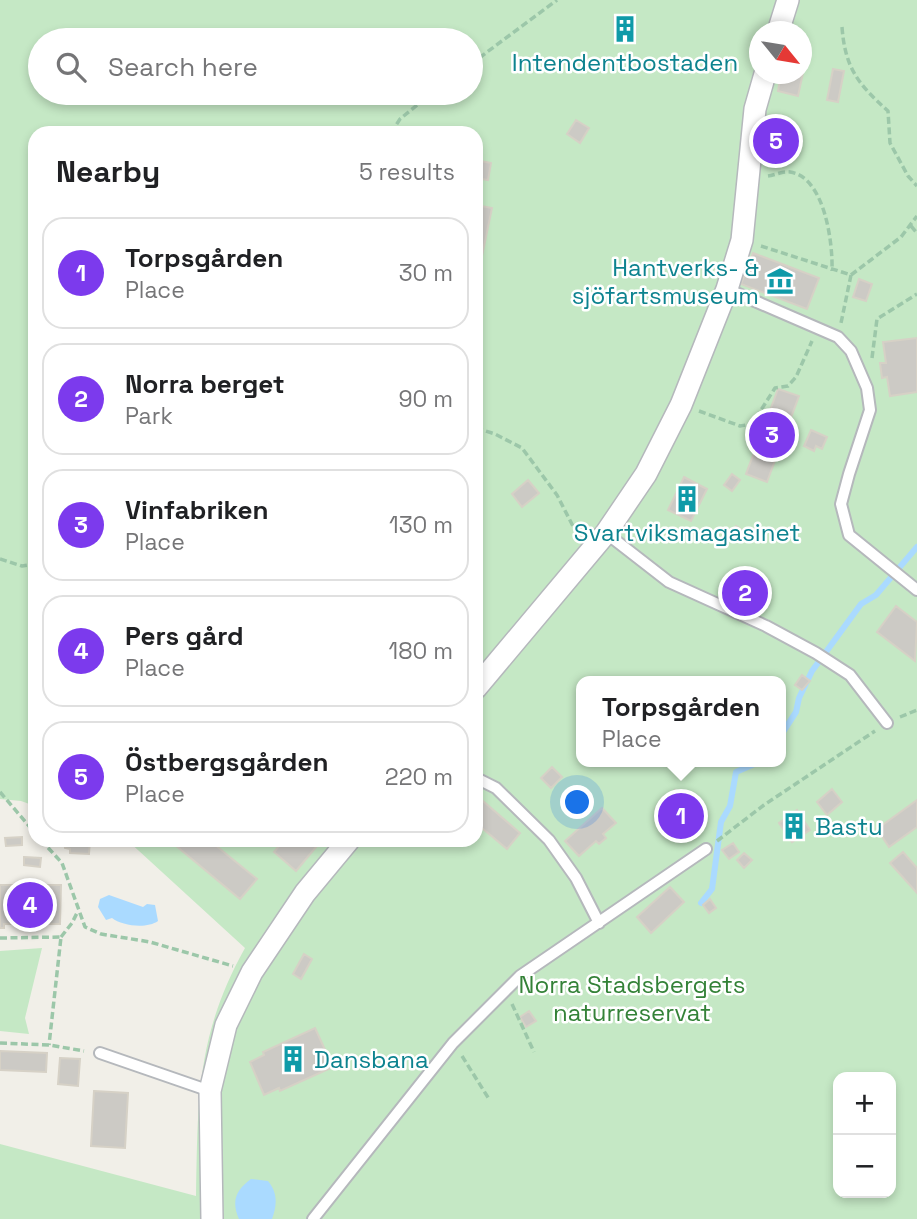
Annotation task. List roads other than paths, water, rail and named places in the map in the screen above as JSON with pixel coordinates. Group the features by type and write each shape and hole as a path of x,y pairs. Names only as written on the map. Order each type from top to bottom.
{"street":[{"path":"782,21 788,1"},
{"path":"483,680 601,539 646,474 681,405 727,289 742,240 755,109 762,84"},
{"path":"212,1219 210,1091 226,1025 251,972 305,893 343,847"}],"lane":[{"path":"727,289 818,327 838,337 851,351 867,388 870,410 841,504 849,535 917,590"},
{"path":"601,539 669,582 766,626 835,665 850,675 887,723"},
{"path":"483,782 496,788 549,839 576,878 599,923"},
{"path":"313,1219 453,1043 520,976 706,849"},
{"path":"100,1053 210,1091"}],"water":[{"path":"109,895 143,907 147,904 155,905 158,921 135,926 112,918 106,920 98,907 100,899"},
{"path":"251,1179 268,1181 274,1190 276,1199 272,1219 239,1219 235,1207 236,1196"}],"waterway":[{"path":"786,727 796,712 799,698 812,671 861,604 876,595 917,547"},
{"path":"701,903 712,889 721,822 730,806 736,772 748,767"}],"place":[{"name":"Intendentbostaden","path":"625,29"},
{"name":"Östbergsgården","path":"776,141"},
{"name":"Hantverks- & sjöfartsmuseum","path":"780,281"},
{"name":"Vinfabriken","path":"772,435"},
{"name":"Svartviksmagasinet","path":"687,499"},
{"name":"Norra berget","path":"745,593"},
{"name":"Torpsgården","path":"681,816"},
{"name":"Bastu","path":"794,826"},
{"name":"Pers gård","path":"30,905"},
{"name":"Dansbana","path":"293,1059"}],"park label":[{"name":"Norra Stadsbergets naturreservat","path":"632,998"}]}
